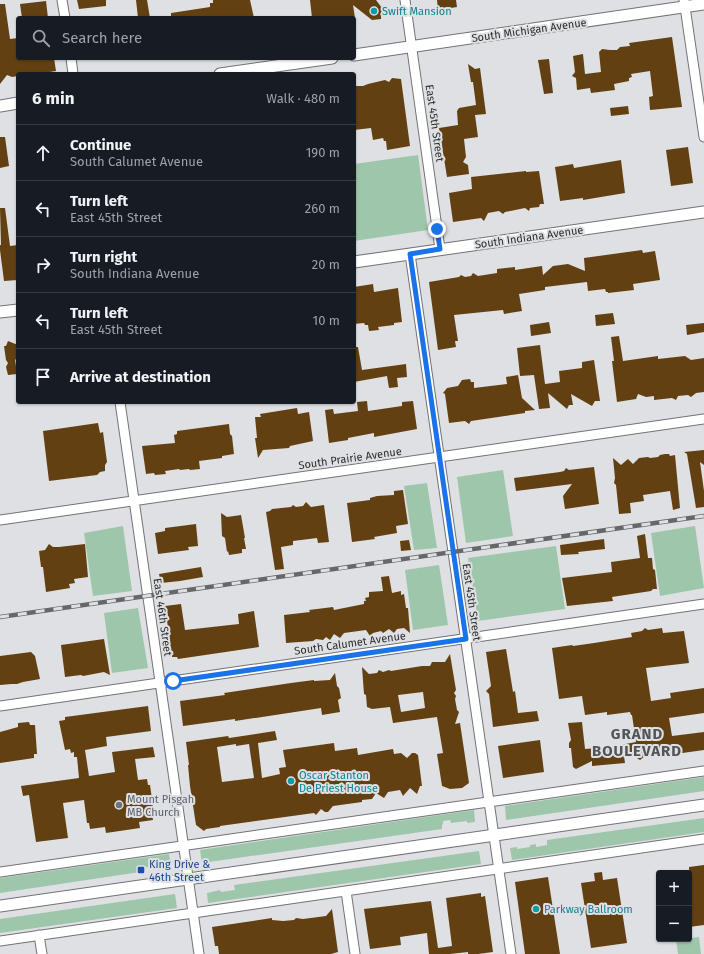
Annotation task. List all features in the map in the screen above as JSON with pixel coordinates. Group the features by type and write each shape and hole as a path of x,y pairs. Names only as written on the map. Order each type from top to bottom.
{"street":[{"path":"62,0 65,16"},
{"name":"East 45th Street","path":"405,0 440,249"},
{"path":"685,4 704,137"},
{"name":"South Michigan Avenue","path":"356,55 685,4 704,4"},
{"path":"71,60 73,72"},
{"path":"234,72 318,60"},
{"path":"0,106 16,103"},
{"name":"South Indiana Avenue","path":"356,262 704,212"},
{"name":"East 45th Street","path":"410,254 511,954"},
{"path":"0,312 16,310"},
{"name":"East 46th Street","path":"120,404 199,954"},
{"name":"South Prairie Avenue","path":"0,520 704,420"},
{"name":"South Calumet Avenue","path":"0,706 704,604"},
{"path":"0,872 704,771"},
{"path":"0,906 704,805"},
{"path":"0,941 704,839"},
{"path":"346,891 355,954"},
{"path":"39,935 42,954"}],"green space":[{"path":"418,155 428,230 356,241 356,164"},
{"path":"503,470 513,536 466,543 457,477"},
{"path":"427,483 437,548 414,550 404,486"},
{"path":"123,526 132,591 93,596 84,533"},
{"path":"695,526 704,588 660,596 651,533"},
{"path":"556,546 565,609 478,621 468,558"},
{"path":"439,565 448,625 413,630 405,570"},
{"path":"138,608 148,668 112,673 104,613"},
{"path":"704,777 704,791 506,820 505,806"},
{"path":"474,810 475,822 467,823 467,821 451,823 450,820 443,821 442,829 202,863 200,850"},
{"path":"704,818 704,832 512,860 510,848 517,847 517,849 530,847 530,845 536,844 536,847 547,845 547,840"},
{"path":"479,851 481,864 208,903 207,893 220,890 221,892 235,890 234,885"},
{"path":"169,854 171,866 163,868 162,865 140,868 140,872 0,893 0,878"},
{"path":"175,894 177,908 0,933 0,919"},
{"path":"699,937 701,954 678,954 676,942 692,942 692,938"}],"building":[{"path":"77,0 106,0 106,6 79,9"},
{"path":"136,0 147,0 150,16 138,16"},
{"path":"213,0 250,0 254,16 171,16 171,13 210,7 210,3 213,3"},
{"path":"310,0 376,0 385,12 381,16 381,19 372,20 353,5 355,16 312,16"},
{"path":"437,0 456,0 457,7 438,10"},
{"path":"46,1 48,16 22,16 20,4"},
{"path":"0,4 5,4 10,39 16,38 16,60 54,60 56,71 16,72 16,76 12,77 7,75 0,84"},
{"path":"672,37 682,107 650,110 649,97 653,96 650,71 631,74 632,77 629,78 629,81 614,84 615,90 591,93 590,88 577,90 576,78 572,76 575,72 573,56 583,54 585,74 601,72 599,52 602,49 617,50 620,47 630,46 629,43"},
{"path":"549,59 553,93 544,94 538,60"},
{"path":"468,64 475,69 480,68 486,114 475,115 478,137 464,139 466,157 463,162 468,165 469,174 447,177 439,128 458,125 457,111 459,108 476,105 473,82 471,82"},
{"path":"392,78 401,79 410,146 387,150 386,141 384,141 383,138 373,140 371,128 356,130 356,86 363,86 385,80 389,82"},
{"path":"628,106 629,114 611,116 610,108"},
{"path":"0,137 5,137 9,166 0,168"},
{"path":"688,147 693,183 671,186 666,150"},
{"path":"621,160 625,193 583,200 583,198 560,201 555,167 573,164 574,168"},
{"path":"539,171 544,204 540,204 539,207 530,208 529,211 525,208 505,212 503,214 499,211 488,213 484,221 481,218 453,222 449,193 472,189 471,177"},
{"path":"0,208 5,208 10,246 16,245 16,280 4,281 0,250"},
{"path":"642,250 643,253 655,251 660,280 633,284 634,290 608,293 605,289 588,291 587,282 545,287 545,290 519,294 522,311 504,314 503,310 454,315 458,341 455,341 456,347 438,350 429,282 459,277 461,275 465,277 471,276 473,273 478,276 497,273 497,269 515,267 515,270 542,266 543,275 553,266 568,264 585,271 584,258"},
{"path":"373,284 374,292 398,288 402,322 394,323 394,325 378,327 379,330 369,331 368,325 365,325 364,323 356,324 356,287"},
{"path":"613,313 615,324 596,326 595,315"},
{"path":"549,322 551,333 531,336 530,325"},
{"path":"704,323 704,332 687,335 686,325"},
{"path":"619,336 623,361 658,356 658,359 685,356 691,360 704,358 704,392 696,393 691,397 688,395 678,396 676,400 672,398 654,400 654,396 646,397 638,394 636,399 617,402 612,361 614,361 611,337"},
{"path":"8,341 16,344 16,374 8,375 6,367 8,363 6,360 4,346 6,346"},
{"path":"540,345 545,384 560,382 559,371 582,368 582,362 594,360 600,401 595,401 592,406 571,394 573,405 569,405 567,409 548,393 550,408 539,409 534,375 520,376 517,348"},
{"path":"356,347 358,347 362,370 406,364 407,377 397,378 398,387 389,388 387,376 356,382"},
{"path":"518,375 522,398 535,410 525,411 525,413 471,421 469,424 465,421 449,423 445,394 443,393 447,388 458,386 462,380 470,379 471,382 474,382 474,388 507,384 506,377"},
{"path":"367,401 368,411 402,406 402,402 413,401 417,429 374,437 374,433 329,443 325,410 333,409 334,414 358,411 357,402"},
{"path":"297,408 298,414 309,412 313,441 290,446 289,448 263,450 258,458 255,438 257,438 255,417 261,417 260,414"},
{"path":"98,423 100,433 103,432 107,462 105,465 105,471 100,472 97,475 49,481 43,431"},
{"path":"229,424 234,454 222,456 222,458 199,461 200,469 179,469 165,471 166,474 146,474 142,446 175,443 174,435 177,434 177,431"},
{"path":"704,450 704,465 700,462 704,491 704,507 696,508 687,454 684,452"},
{"path":"669,454 670,456 675,455 680,508 673,510 670,491 643,495 644,501 630,503 631,513 619,514 616,485 614,483 613,458 621,465 628,459 633,464 639,458 658,457"},
{"path":"594,467 599,504 565,509 563,496 572,484 516,491 514,478 560,472 564,471 566,468 569,470"},
{"path":"403,490 408,524 396,526 397,533 374,537 375,539 352,542 347,503 370,500 370,498 377,496 394,495 394,491"},
{"path":"306,502 311,507 324,505 329,542 318,543 317,538 293,541 293,545 281,547 284,569 275,570 266,512 272,509 291,507 293,505 296,507 303,506"},
{"path":"221,513 227,517 241,515 246,549 242,549 242,553 229,555 228,551 227,552 225,538 222,536"},
{"path":"196,524 198,546 188,547 189,550 158,554 155,533 165,531 165,528"},
{"path":"645,534 648,558 652,558 657,589 612,597 613,601 567,606 562,578 612,572 611,562 640,558 637,536"},
{"path":"604,539 605,549 578,552 579,554 561,555 560,545"},
{"path":"409,540 411,550 401,551 400,541"},
{"path":"49,544 53,547 59,547 85,544 88,577 74,579 75,583 69,584 70,588 46,592 43,567 41,567 39,551 45,550"},
{"path":"201,567 203,577 161,583 159,574"},
{"path":"389,576 392,593 401,591 401,595 404,594 406,608 408,608 410,633 404,628 397,629 394,633 389,629 383,633 381,631 373,633 370,636 366,630 344,633 340,638 334,634 330,640 326,637 323,640 316,639 313,641 286,643 284,615 310,612 309,610 333,607 334,610 364,604 364,601 366,601 365,598 369,597 369,592 383,591 381,577"},
{"path":"181,604 185,630 239,624 238,614 254,611 259,647 178,659 177,657 172,657 165,606"},
{"path":"645,628 648,630 662,628 663,633 684,631 689,663 646,668 651,701 671,698 670,693 704,688 704,713 669,718 672,736 704,732 704,750 668,755 667,750 646,753 646,755 640,760 623,749 625,763 592,766 592,761 576,769 573,767 571,748 569,748 569,743 571,740 568,723 582,722 585,749 610,747 636,742 632,715 630,712 607,715 607,712 585,715 582,696 559,699 552,648 632,637 631,633 642,631"},
{"path":"104,639 110,675 104,672 83,676 65,677 61,645"},
{"path":"506,649 518,713 537,711 539,721 493,727 489,694 486,691 491,686 486,652"},
{"path":"31,652 35,656 40,679 17,684 0,685 0,656"},
{"path":"450,654 456,690 454,693 456,696 455,699 457,710 459,712 455,724 460,723 469,783 462,788 450,789 442,786 437,754 443,753 437,717 393,723 390,707 372,709 367,707 366,695 364,694 362,667 369,674 377,673 379,670 383,672 389,670 430,666 432,662 445,662","holes":["423,692 425,708 401,712 398,695"]},
{"path":"335,673 341,698 338,700 340,712 322,715 321,708 235,721 235,719 183,726 180,701 225,695 224,693 291,683 314,680 330,680"},
{"path":"148,706 151,731 106,737 107,746 85,750 89,776 115,772 112,752 153,747 155,757 135,759 138,780 147,779 148,785 150,785 154,813 152,814 153,820 139,822 140,828 106,833 105,827 90,829 89,823 87,823 84,800 63,803 68,838 36,842 29,795 23,796 21,786 79,778 77,757 74,757 74,752 71,753 70,749 65,750 59,721 65,720 65,717"},
{"path":"29,722 30,725 35,725 37,754 34,754 34,758 0,763 0,732 18,727 18,723"},
{"path":"275,731 277,740 258,743 262,778 280,774 279,768 286,767 283,750 334,743 335,751 357,748 358,755 393,749 394,754 401,753 407,758 412,753 415,753 418,755 422,786 420,786 417,794 410,788 403,796 400,790 388,792 384,798 376,793 372,799 333,806 328,812 321,809 316,815 314,813 220,826 206,829 204,831 196,825 190,786 186,742 228,736 229,738","holes":["236,744 236,746 249,744 254,778 222,782 217,747"]},
{"path":"540,740 544,772 503,778 498,746"},
{"path":"704,865 704,925 692,927 692,870 689,870 689,867"},
{"path":"602,872 603,880 617,878 627,943 591,948 581,883 595,881 594,873"},
{"name":"Parkway Ballroom","path":"548,877 560,954 525,954 515,882"},
{"path":"481,893 481,897 485,896 493,952 478,954 468,954 468,952 429,954 427,933 400,937 401,945 370,949 364,909 431,901 438,948 452,946 446,898"},
{"path":"332,909 338,952 331,954 219,954 218,946 215,946 212,927 272,918 272,920 283,921 294,920 296,918 303,919 326,916"}],"railway":[{"path":"0,617 704,516"}],"place":[{"name":"Swift Mansion","path":"374,11"},
{"name":"Oscar Stanton De Priest House","path":"291,781"},
{"name":"Mount Pisgah MB Church","path":"119,805"},
{"name":"King Drive & 46th Street","path":"141,870"},
{"name":"Parkway Ballroom","path":"536,909"}],"district":[{"name":"GRAND BOULEVARD","path":"637,742"}],"route":[{"path":"173,681 466,639 410,254 440,249 437,229"}]}
